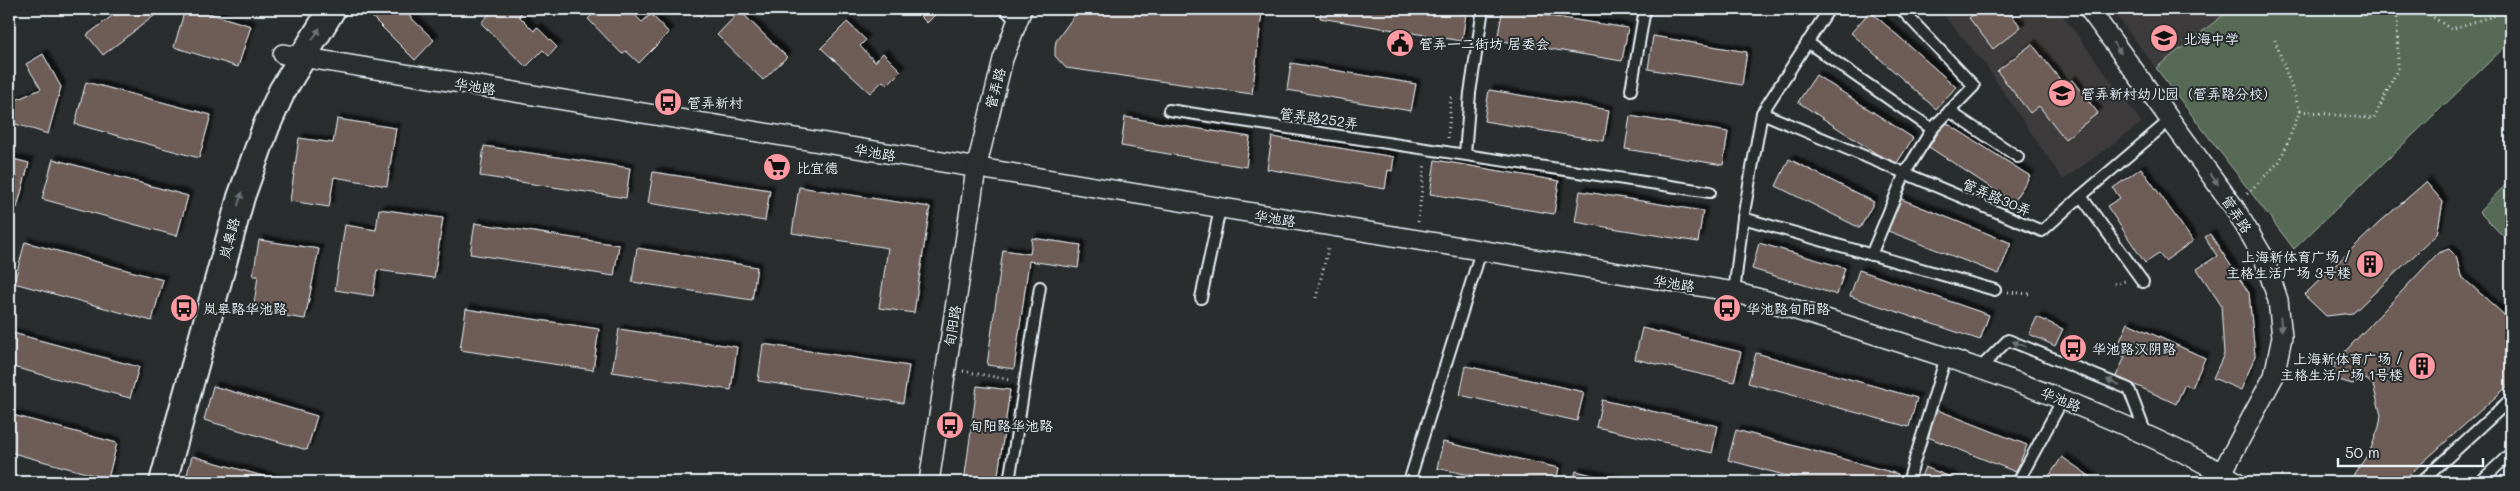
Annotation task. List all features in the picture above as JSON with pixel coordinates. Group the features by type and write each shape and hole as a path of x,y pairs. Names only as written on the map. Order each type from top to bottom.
{"main road":[{"name":"岚皋路","path":"163,482 241,197 292,56 312,9"},
{"name":"岚皋路","path":"149,482 194,316 225,189 250,120 292,56 332,9"}],"street":[{"name":"管弄路","path":"2089,9 2234,207 2264,258 2278,300 2282,337 2274,376 2226,479"},
{"name":"管弄路","path":"976,169 1015,13"},
{"name":"华池路","path":"292,56 661,115 976,169 1734,293 1946,357 2063,399 2146,435 2226,479"},
{"name":"旬阳路","path":"928,482 976,169"}],"lane":[{"path":"1465,154 1470,93 1483,9"},
{"path":"1630,90 1645,9"},
{"path":"1734,293 1743,218 1762,112 1829,9"},
{"path":"1871,255 1905,173 1932,129 1974,86 1901,9"},
{"path":"1807,42 1932,129"},
{"name":"管弄路252弄","path":"1169,110 1710,192"},
{"path":"1949,111 2018,157"},
{"name":"管弄路30弄","path":"1762,112 2042,231 2081,196"},
{"path":"2144,282 2081,196 2170,120"},
{"path":"1201,298 1220,209"},
{"path":"1743,218 1995,290"},
{"path":"1409,482 1481,251"},
{"path":"1009,482 1040,287"},
{"path":"1980,368 2008,340 2065,362 2129,389 2146,435"},
{"path":"1908,482 1946,357"},
{"path":"2018,482 2063,399"},
{"path":"2421,482 2511,400"},
{"path":"2480,482 2511,453"}],"path":[{"path":"2300,111 2374,119 2398,68 2397,9"},
{"path":"2421,9 2451,30 2493,16 2497,9"},
{"path":"2492,9 2493,16"},
{"path":"2234,207 2280,160 2300,111 2275,40"},
{"path":"1415,241 1426,148"},
{"path":"1316,298 1333,227"},
{"path":"1995,290 2031,294"},
{"path":"946,368 1024,382"}],"shaded area":[{"name":"管弄新村幼儿园（管弄路分校）","path":"1938,9 2058,9 2142,123 2063,180 1984,63"},
{"name":"北海中学","path":"2111,9 2231,9 2156,68"}],"green space":[{"path":"2231,9 2511,9 2511,41 2294,249 2156,68"},
{"path":"2511,179 2511,244 2479,212"}],"building":[{"path":"121,9 163,9 103,55 87,35"},
{"path":"185,9 195,9 251,26 238,67 174,47"},
{"path":"374,9 402,9 434,40 415,60 369,14"},
{"path":"494,9 525,9 519,16 534,31 537,27 557,47 549,56 543,50 526,67 481,23"},
{"path":"598,9 632,9 630,10 642,22 651,14 669,33 639,63 626,51 622,54 588,19"},
{"path":"693,9 709,9 701,17"},
{"path":"913,9 941,9 927,23"},
{"path":"1079,9 1241,9 1262,13 1252,94 1066,68 1055,56 1056,41"},
{"path":"1321,9 1434,9 1466,14 1462,41 1320,18"},
{"path":"1503,9 1628,28 1622,61 1497,40"},
{"path":"1970,9 2007,9 2021,27 1993,49 1969,18 1974,14"},
{"path":"2151,9 2164,9 2155,15"},
{"path":"740,11 787,57 763,80 717,35"},
{"path":"1870,11 1956,87 1936,109 1851,33"},
{"path":"847,22 866,40 860,46 875,62 883,53 901,71 887,85 883,81 870,93 821,48"},
{"path":"1653,36 1747,52 1742,85 1648,69"},
{"path":"2032,44 2065,86 2072,80 2098,113 2065,139 2039,106 2030,113 1997,71"},
{"path":"43,54 61,87 48,134 9,122 9,103 41,89 26,64"},
{"path":"1291,63 1416,84 1411,111 1287,90"},
{"path":"1816,75 1913,138 1895,166 1798,102"},
{"path":"86,82 211,115 199,158 75,124"},
{"path":"1489,90 1609,110 1604,141 1484,121"},
{"path":"1630,116 1728,132 1723,165 1625,149"},
{"path":"1125,117 1250,137 1246,167 1121,146"},
{"path":"337,119 396,128 387,186 334,177 329,207 290,201 299,138 333,143"},
{"path":"1945,122 2030,176 2013,202 1929,147"},
{"path":"1272,137 1394,157 1392,171 1388,170 1385,189 1267,169"},
{"path":"484,146 630,168 626,198 480,176"},
{"path":"9,158 29,163 17,208 9,205"},
{"path":"53,159 188,196 177,236 42,199"},
{"path":"1789,159 1874,202 1860,228 1776,186"},
{"path":"1435,160 1559,181 1554,214 1430,194"},
{"path":"2141,168 2193,241 2165,261 2159,254 2145,263 2107,206 2120,198 2113,188"},
{"path":"653,172 770,190 765,221 648,203"},
{"name":"上海新体育广场 / 主格生活广场 3号楼","path":"2426,182 2443,202 2437,234 2353,313 2326,316 2304,295 2381,221"},
{"path":"799,187 930,207 914,313 879,308 888,248 792,233"},
{"path":"1580,191 1703,211 1698,242 1575,222"},
{"path":"1901,199 2011,243 1999,274 1888,231"},
{"path":"379,209 443,218 434,278 377,270 373,296 335,290 345,225 376,230"},
{"path":"475,223 619,245 614,276 470,254"},
{"path":"2210,234 2249,293 2255,356 2241,390 2213,378 2224,354 2221,305 2197,269 2217,256 2205,237"},
{"path":"1032,238 1081,245 1078,268 1029,261 1014,369 987,365 1003,250 1030,254"},
{"path":"259,240 319,249 305,319 253,311 258,276 253,276"},
{"path":"25,242 163,280 152,321 14,283"},
{"path":"1759,243 1845,268 1837,295 1752,269"},
{"path":"637,248 757,267 752,300 632,282"},
{"name":"上海新体育广场 / 主格生活广场 1号楼","path":"2449,249 2456,256 2461,276 2511,321 2511,383 2401,482 2349,482 2370,451 2379,427 2381,415 2373,385 2366,379 2352,384 2336,379 2333,370 2335,362 2438,253"},
{"path":"1859,270 1989,315 1980,340 1850,296"},
{"path":"466,309 599,329 593,370 460,350"},
{"path":"2037,317 2063,329 2055,346 2029,334"},
{"path":"2128,323 2205,358 2192,388 2185,384 2176,404 2116,376 2125,357 2115,352"},
{"path":"1642,328 1741,352 1734,382 1635,359"},
{"path":"619,329 737,347 731,390 612,372"},
{"path":"9,332 139,367 130,398 9,366"},
{"path":"763,344 909,366 903,403 758,381"},
{"path":"1756,353 1917,398 1909,427 1748,383"},
{"path":"1466,366 1584,392 1577,421 1460,395"},
{"path":"213,386 317,416 307,450 204,420"},
{"path":"977,386 1010,390 997,482 964,482"},
{"path":"1602,400 1718,426 1712,453 1596,427"},
{"path":"1935,409 2027,445 2016,472 1925,436"},
{"path":"9,414 117,443 108,479 9,452"},
{"path":"1736,430 1898,474 1895,482 1810,482 1728,460"},
{"path":"1443,442 1559,468 1556,482 1502,482 1437,468"},
{"path":"192,456 284,482 185,482"},
{"path":"2062,457 2098,482 2045,482"},
{"path":"1925,467 1963,482 1919,482"},
{"path":"1576,471 1622,482 1573,482"},
{"path":"2511,472 2511,482 2501,482"}],"place":[{"name":"北海中学","path":"2164,38"},
{"name":"管弄一二街坊 居委会","path":"1400,43"},
{"name":"管弄新村幼儿园（管弄路分校）","path":"2062,93"},
{"name":"管弄新村","path":"668,102"},
{"name":"比宜德","path":"777,167"},
{"name":"上海新体育广场 / 主格生活广场 3号楼","path":"2370,264"},
{"name":"岚皋路华池路","path":"184,308"},
{"name":"华池路旬阳路","path":"1727,308"},
{"name":"华池路汉阴路","path":"2073,348"},
{"name":"上海新体育广场 / 主格生活广场 1号楼","path":"2422,366"},
{"name":"旬阳路华池路","path":"950,425"}]}
